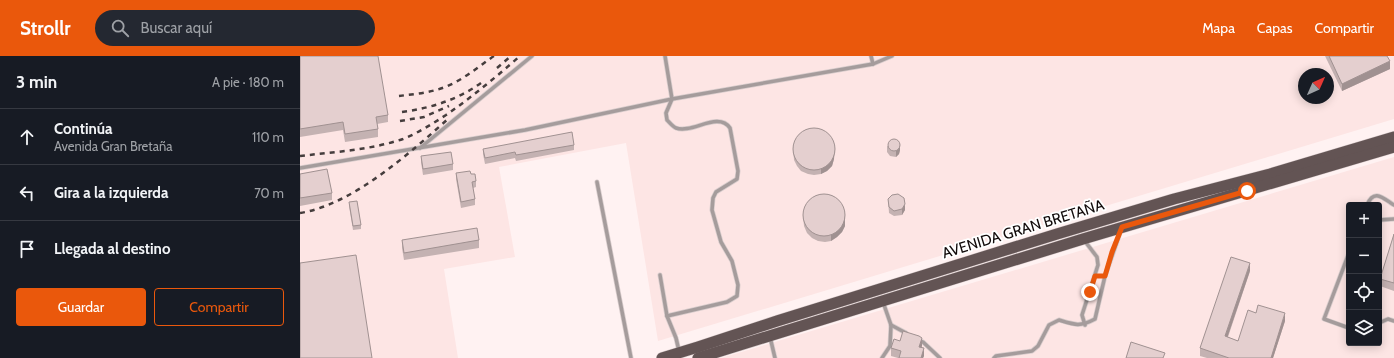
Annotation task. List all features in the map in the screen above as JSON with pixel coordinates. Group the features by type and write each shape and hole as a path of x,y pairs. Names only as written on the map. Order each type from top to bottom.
{"main road":[{"name":"AVENIDA GRAN BRETAÑA","path":"662,358 1057,234 1174,199 1270,174 1394,136"},
{"name":"AVENIDA GRAN BRETAÑA","path":"698,358 1122,227 1394,147"}],"lane":[{"path":"419,149 532,56"},
{"path":"665,56 672,99 666,113 666,120 676,128 720,121 727,124 730,128 738,171 737,179 716,192 713,198 712,210 721,242 732,261 738,285 737,296 727,302 667,316"},
{"path":"871,56 873,64"},
{"path":"300,168 525,130 672,99 873,64 892,56"},
{"path":"597,182 631,358"},
{"path":"1368,202 1373,196 1379,195 1394,204"},
{"path":"1382,220 1394,219"},
{"path":"994,358 996,356 1032,352 1038,346 1049,325 1059,320 1071,324 1085,325 1095,318 1112,252 1122,227"},
{"path":"1083,239 1097,257 1098,265 1082,315 1085,325"},
{"path":"1346,261 1324,319 1346,327"},
{"path":"660,275 667,316 676,338 679,353"},
{"path":"1095,276 1105,276"},
{"path":"882,358 890,346 891,325 883,301"},
{"path":"1382,322 1388,319 1394,321"},
{"path":"891,325 923,342 940,358"},
{"path":"770,336 775,358"}],"shaded area":[{"path":"300,56 1394,56 1394,119 658,341 626,143 499,167 515,257 444,269 458,358 300,358"},
{"path":"1394,157 1394,358 721,358"}],"building":[{"path":"300,56 378,56 388,115 376,117 378,129 345,134 343,122 300,129"},
{"path":"1329,56 1387,56 1390,61 1342,84"},
{"path":"814,128 829,134 835,149 829,164 814,170 799,164 793,149 799,134"},
{"path":"572,132 574,145 516,155 515,152 485,158 483,149"},
{"path":"896,139 899,140 899,150 892,151 889,150 888,143 889,140"},
{"path":"451,152 453,164 423,169 421,156"},
{"path":"327,169 332,193 300,198 300,174"},
{"path":"470,171 471,174 475,174 476,181 472,182 475,199 461,202 456,173"},
{"path":"824,194 839,200 845,215 839,230 824,236 809,230 803,215 809,200"},
{"path":"898,194 904,198 905,204 902,209 894,211 889,207 888,199 892,195"},
{"path":"357,201 361,225 353,226 349,202"},
{"path":"477,228 479,240 404,253 402,240"},
{"path":"1394,234 1394,283 1382,280 1382,273"},
{"path":"356,255 372,358 300,358 300,263"},
{"path":"1231,257 1250,263 1225,336 1238,341 1248,310 1256,313 1258,305 1285,313 1271,358 1229,358 1200,348"},
{"path":"903,331 922,338 919,347 924,348 921,358 899,358 901,351 891,348 894,339 900,341"},
{"path":"1131,342 1165,353 1163,358 1126,358"}],"railway":[{"path":"399,96 428,92 445,87 464,77 494,56"},
{"path":"497,68 511,56"},
{"path":"300,156 378,146 409,137 456,108 484,87 520,56"},
{"path":"402,112 423,108 453,99 481,83"},
{"path":"400,121 424,117 449,106"},
{"path":"300,213 320,208 340,200 360,189 417,146 449,118"}],"route":[{"path":"1090,292 1095,276 1105,276 1112,252 1122,227 1247,191"}]}
